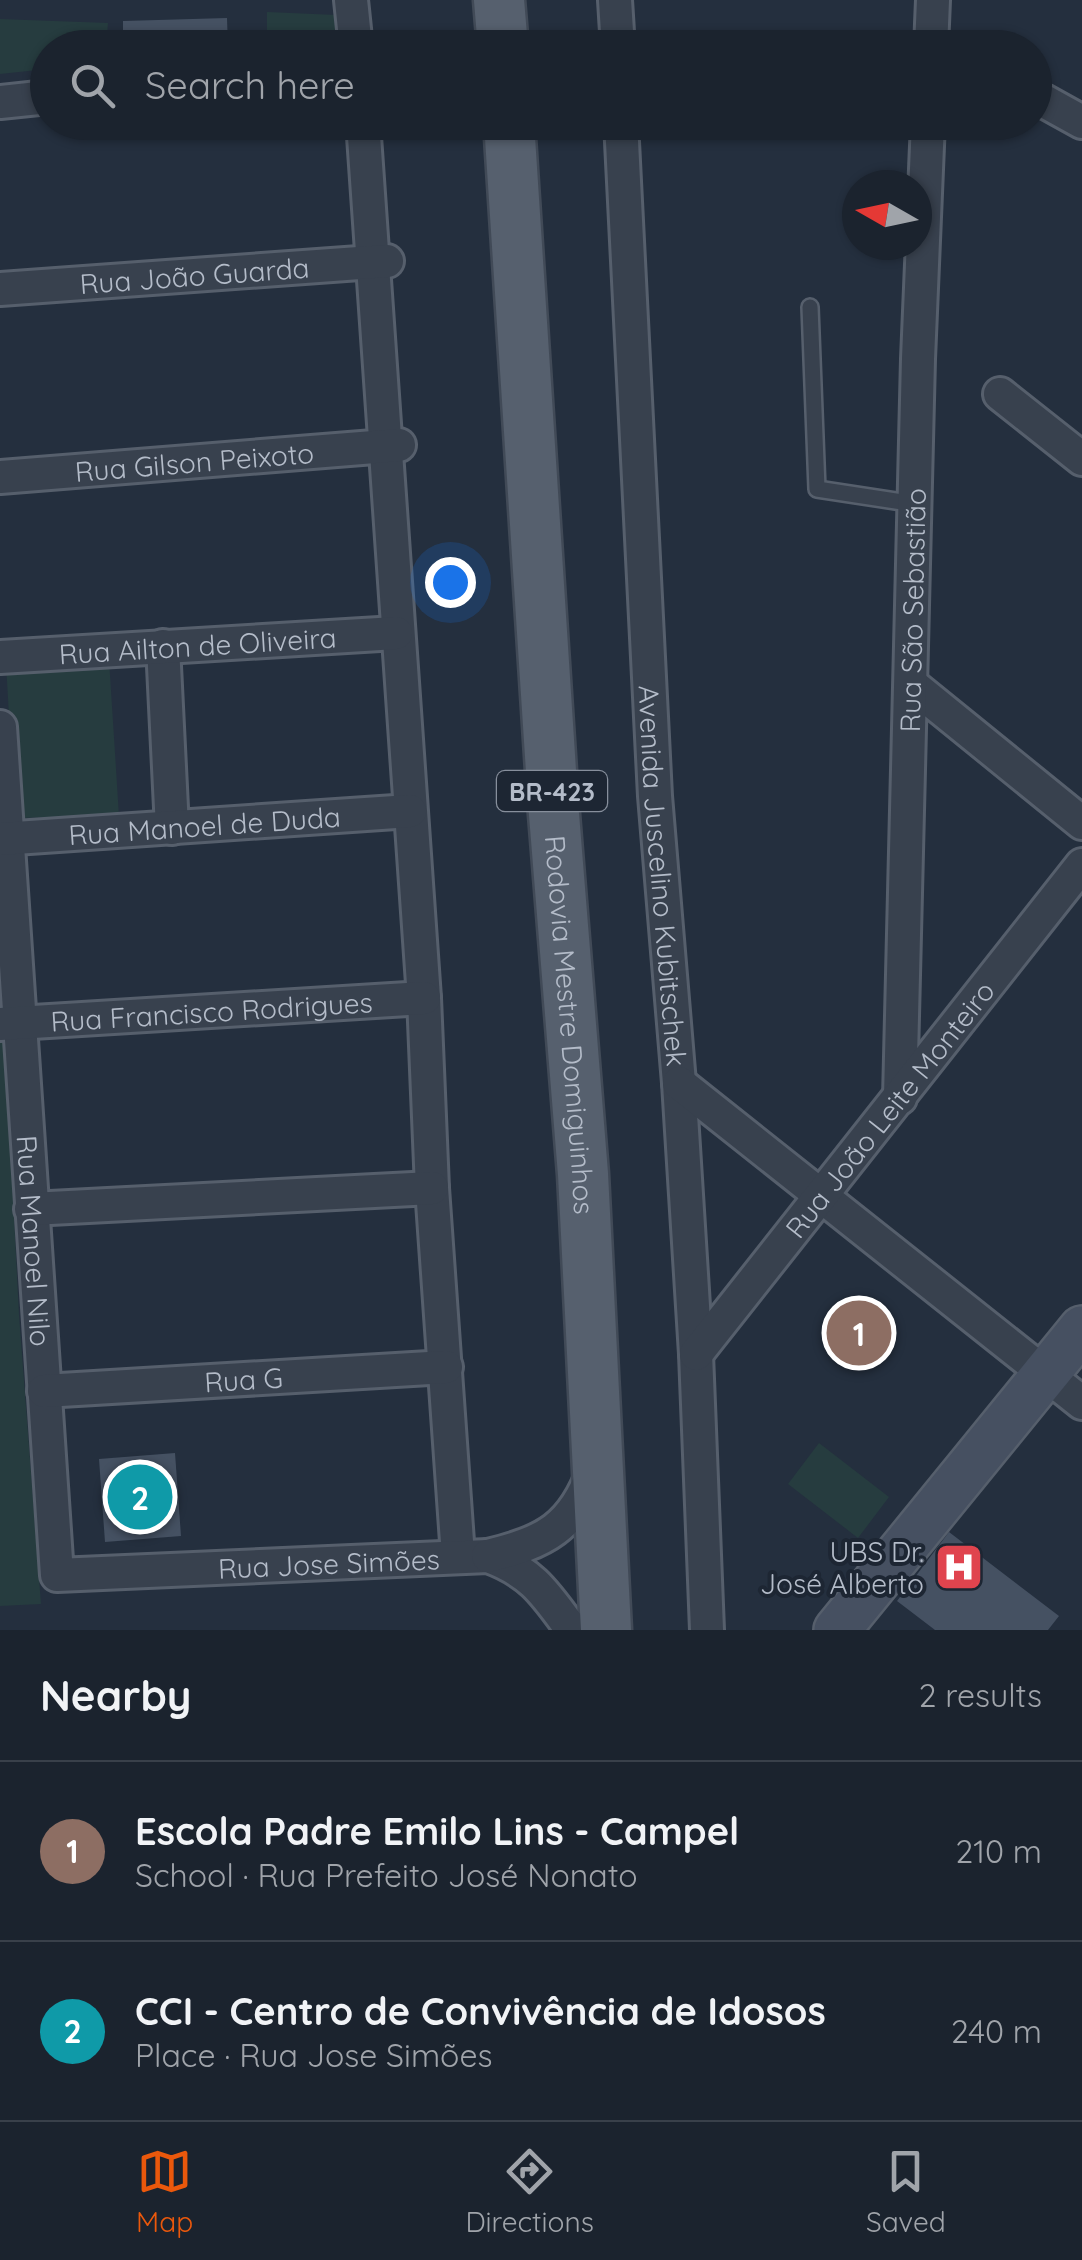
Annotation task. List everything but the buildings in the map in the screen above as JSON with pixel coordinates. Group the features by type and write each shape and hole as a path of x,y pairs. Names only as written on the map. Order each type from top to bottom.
{"main road":[{"path":"499,0 501,30"},
{"name":"Rodovia Mestre Domiguinhos","path":"510,140 553,802 583,1174 606,1630"}],"street":[{"path":"349,0 353,30"},
{"path":"616,0 617,30"},
{"path":"932,30 933,0"},
{"path":"0,102 30,100"},
{"path":"1052,105 1082,122"},
{"path":"365,140 381,262 393,446 396,633 424,998 432,1188 446,1367 473,1556"},
{"name":"Avenida Juscelino Kubitschek","path":"623,140 655,796 696,1354 706,1630"},
{"name":"Rua São Sebastião","path":"900,1098 927,140"},
{"name":"Rua João Guarda","path":"0,290 381,262"},
{"path":"1000,394 1076,442"},
{"name":"Rua Gilson Peixoto","path":"0,476 393,446"},
{"name":"Rua Ailton de Oliveira","path":"0,657 396,633"},
{"path":"163,646 172,828"},
{"path":"912,685 1082,823"},
{"name":"Rua Manoel Nilo","path":"0,727 9,1024 32,1209 57,1576"},
{"name":"Rua Manoel de Duda","path":"3,838 410,811"},
{"name":"Rua João Leite Monteiro","path":"696,1354 1082,864"},
{"name":"Rua Francisco Rodrigues","path":"9,1024 424,998"},
{"path":"679,1083 1082,1403"},
{"path":"32,1209 432,1188"},
{"path":"837,1630 1082,1329"},
{"name":"Rua G","path":"44,1391 446,1367"},
{"path":"473,1556 517,1548 560,1528 580,1502 598,1460"},
{"path":"473,1556 523,1571 572,1630"},
{"name":"Rua Jose Simões","path":"57,1576 473,1556"}],"lane":[{"path":"810,307 818,488 915,504"}],"green space":[{"path":"267,12 337,15 337,30 267,30"},
{"path":"0,19 108,23 107,30 30,30 30,71 0,74"},
{"path":"109,659 119,816 15,818 6,664"},
{"path":"0,1037 5,1037 19,1315 41,1604 0,1606"},
{"path":"819,1443 889,1497 858,1538 788,1484"}],"place":[{"name":"Escola Padre Emilo Lins - Campel","path":"859,1333"},
{"name":"CCI - Centro de Convivência de Idosos","path":"140,1497"},
{"name":"UBS Dr. José Alberto","path":"959,1567"}]}
